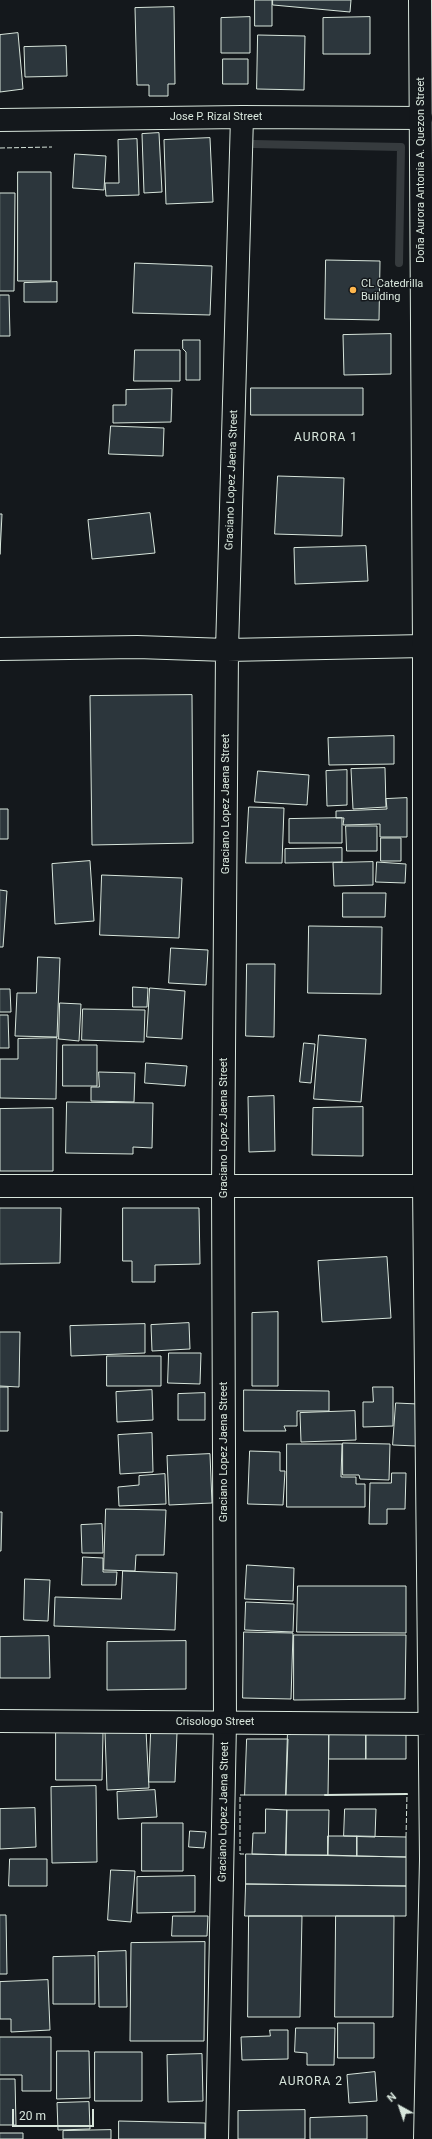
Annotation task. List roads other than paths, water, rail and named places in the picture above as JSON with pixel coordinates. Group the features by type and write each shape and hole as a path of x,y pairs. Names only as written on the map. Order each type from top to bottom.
{"street":[{"name":"Doña Aurora Antonia A. Quezon Street","path":"420,0 426,118 424,1186 431,1859 429,2098 425,2139"},
{"name":"Jose P. Rizal Street","path":"0,120 242,117 426,118"},
{"name":"Graciano Lopez Jaena Street","path":"217,2139 226,1722 224,1186 228,650 242,117"},
{"path":"0,649 137,647 228,650 424,646"},
{"path":"0,1186 424,1186"},
{"name":"Crisologo Street","path":"0,1721 430,1724"}],"waterway":[{"path":"253,144 401,147 399,263"}],"place":[{"name":"CL Catedrilla Building","path":"353,290"}],"district":[{"name":"AURORA 1","path":"326,438"},
{"name":"AURORA 2","path":"311,2082"}]}
